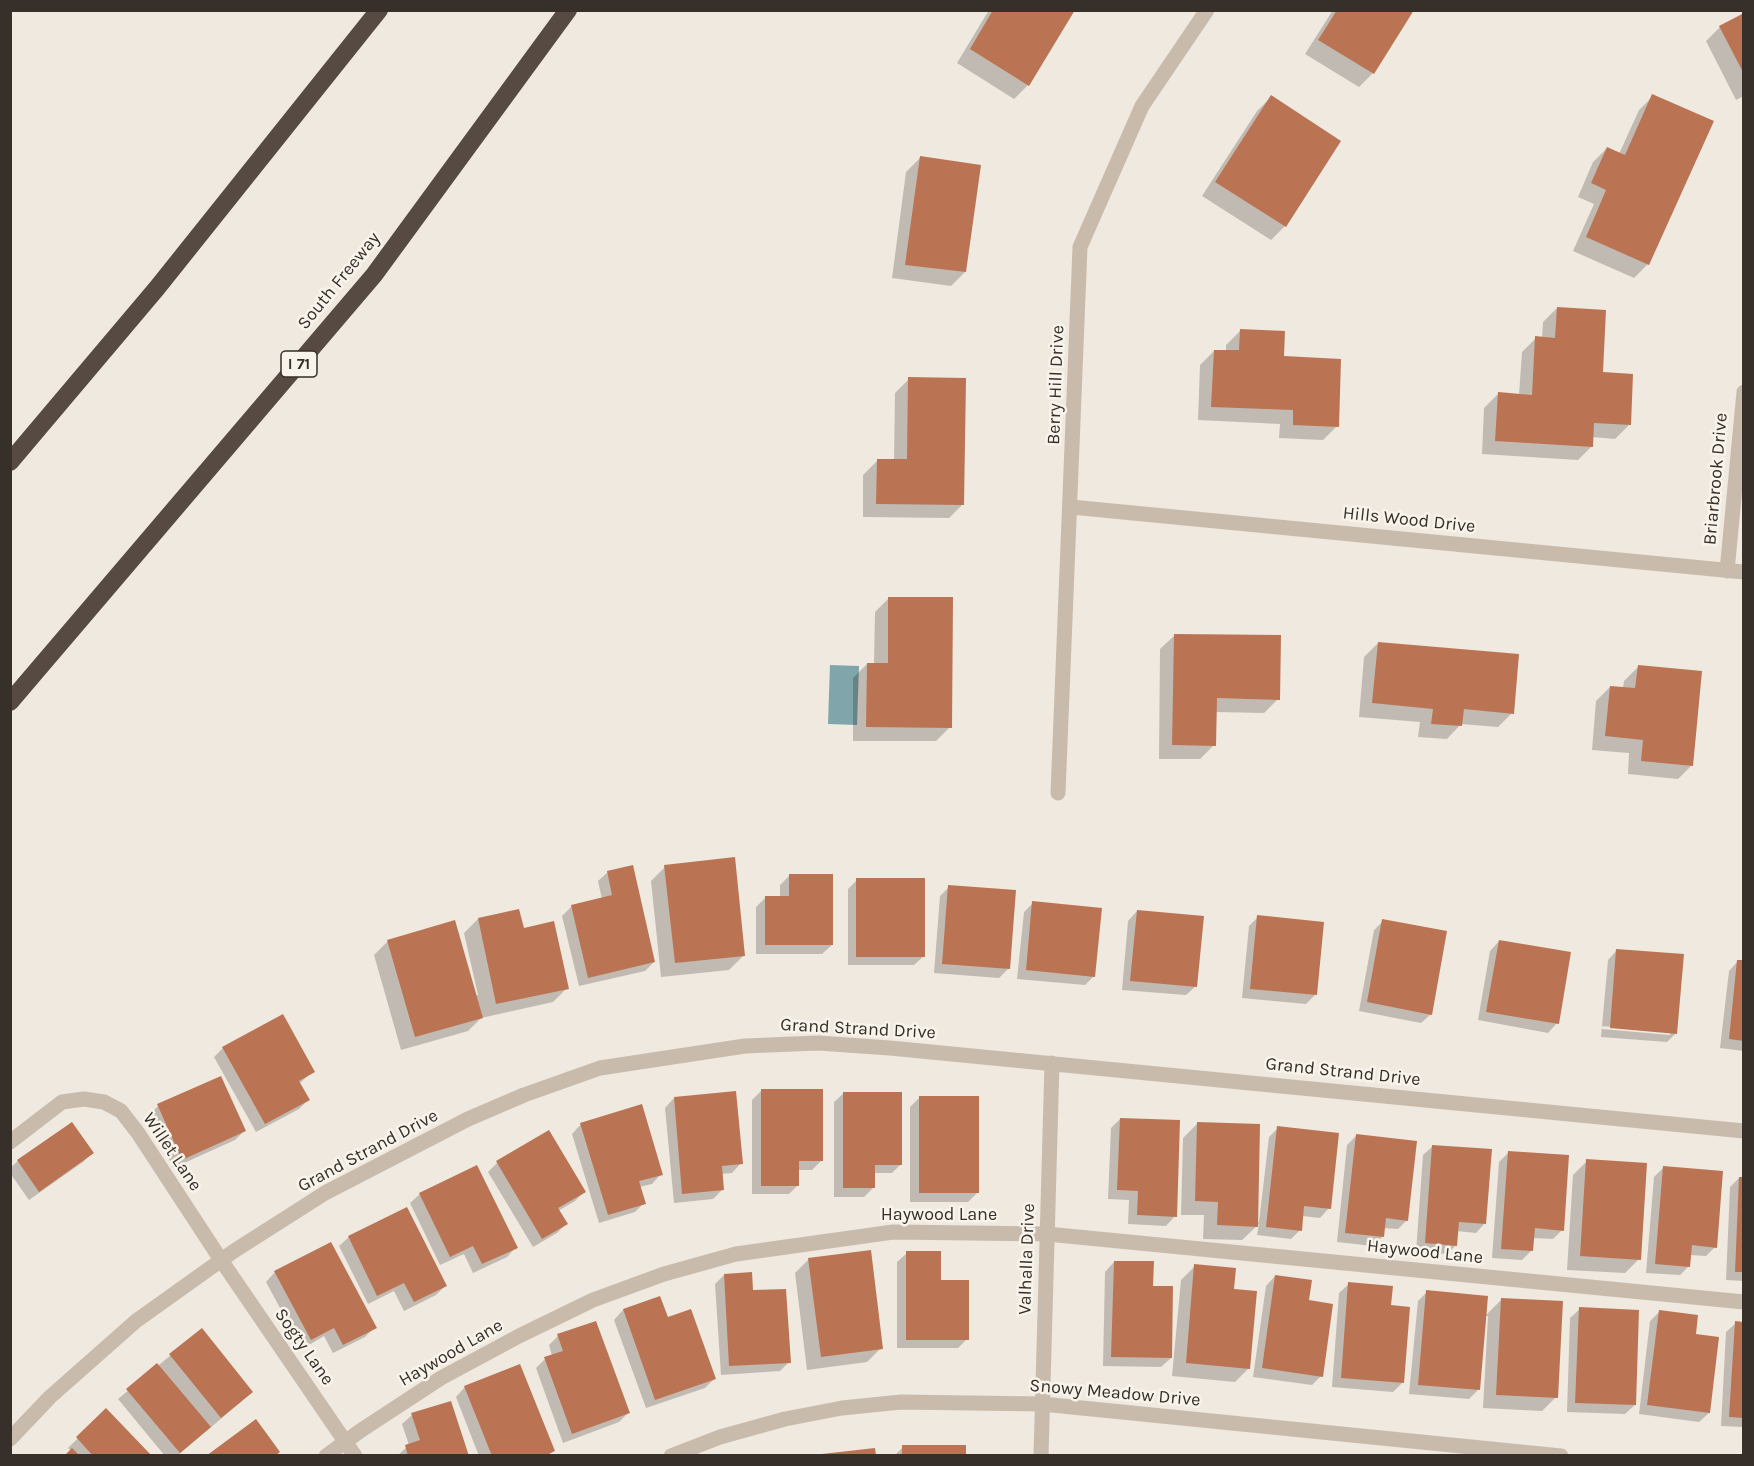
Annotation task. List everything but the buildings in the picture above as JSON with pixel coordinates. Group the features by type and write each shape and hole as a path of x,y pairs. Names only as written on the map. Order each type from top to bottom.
{"highway":[{"path":"10,462 158,288 380,10"},
{"name":"South Freeway","path":"10,702 374,275 568,10"}],"street":[{"name":"Berry Hill Drive","path":"1058,793 1080,247 1142,106 1207,10"},
{"name":"Briarbrook Drive","path":"1727,571 1743,392"},
{"name":"Hills Wood Drive","path":"1071,507 1743,572"},
{"name":"Grand Strand Drive","path":"10,1439 50,1397 136,1321 221,1260 325,1193 468,1119 524,1095 600,1068 745,1046 818,1043 1052,1063 1743,1131"},
{"name":"Valhalla Drive","path":"1041,1455 1052,1063"},
{"name":"Willet Lane","path":"10,1142 62,1102 84,1100 104,1102 121,1112 138,1133 221,1260"},
{"name":"Haywood Lane","path":"326,1455 441,1378 593,1300 664,1274 736,1254 893,1232 1047,1234 1743,1302"},
{"name":"Sogty Lane","path":"221,1260 355,1455"},
{"name":"Snowy Meadow Drive","path":"671,1455 720,1437 784,1419 842,1408 902,1402 1042,1404 1561,1455"}],"water":[{"path":"830,665 859,666 857,725 828,724"}]}
